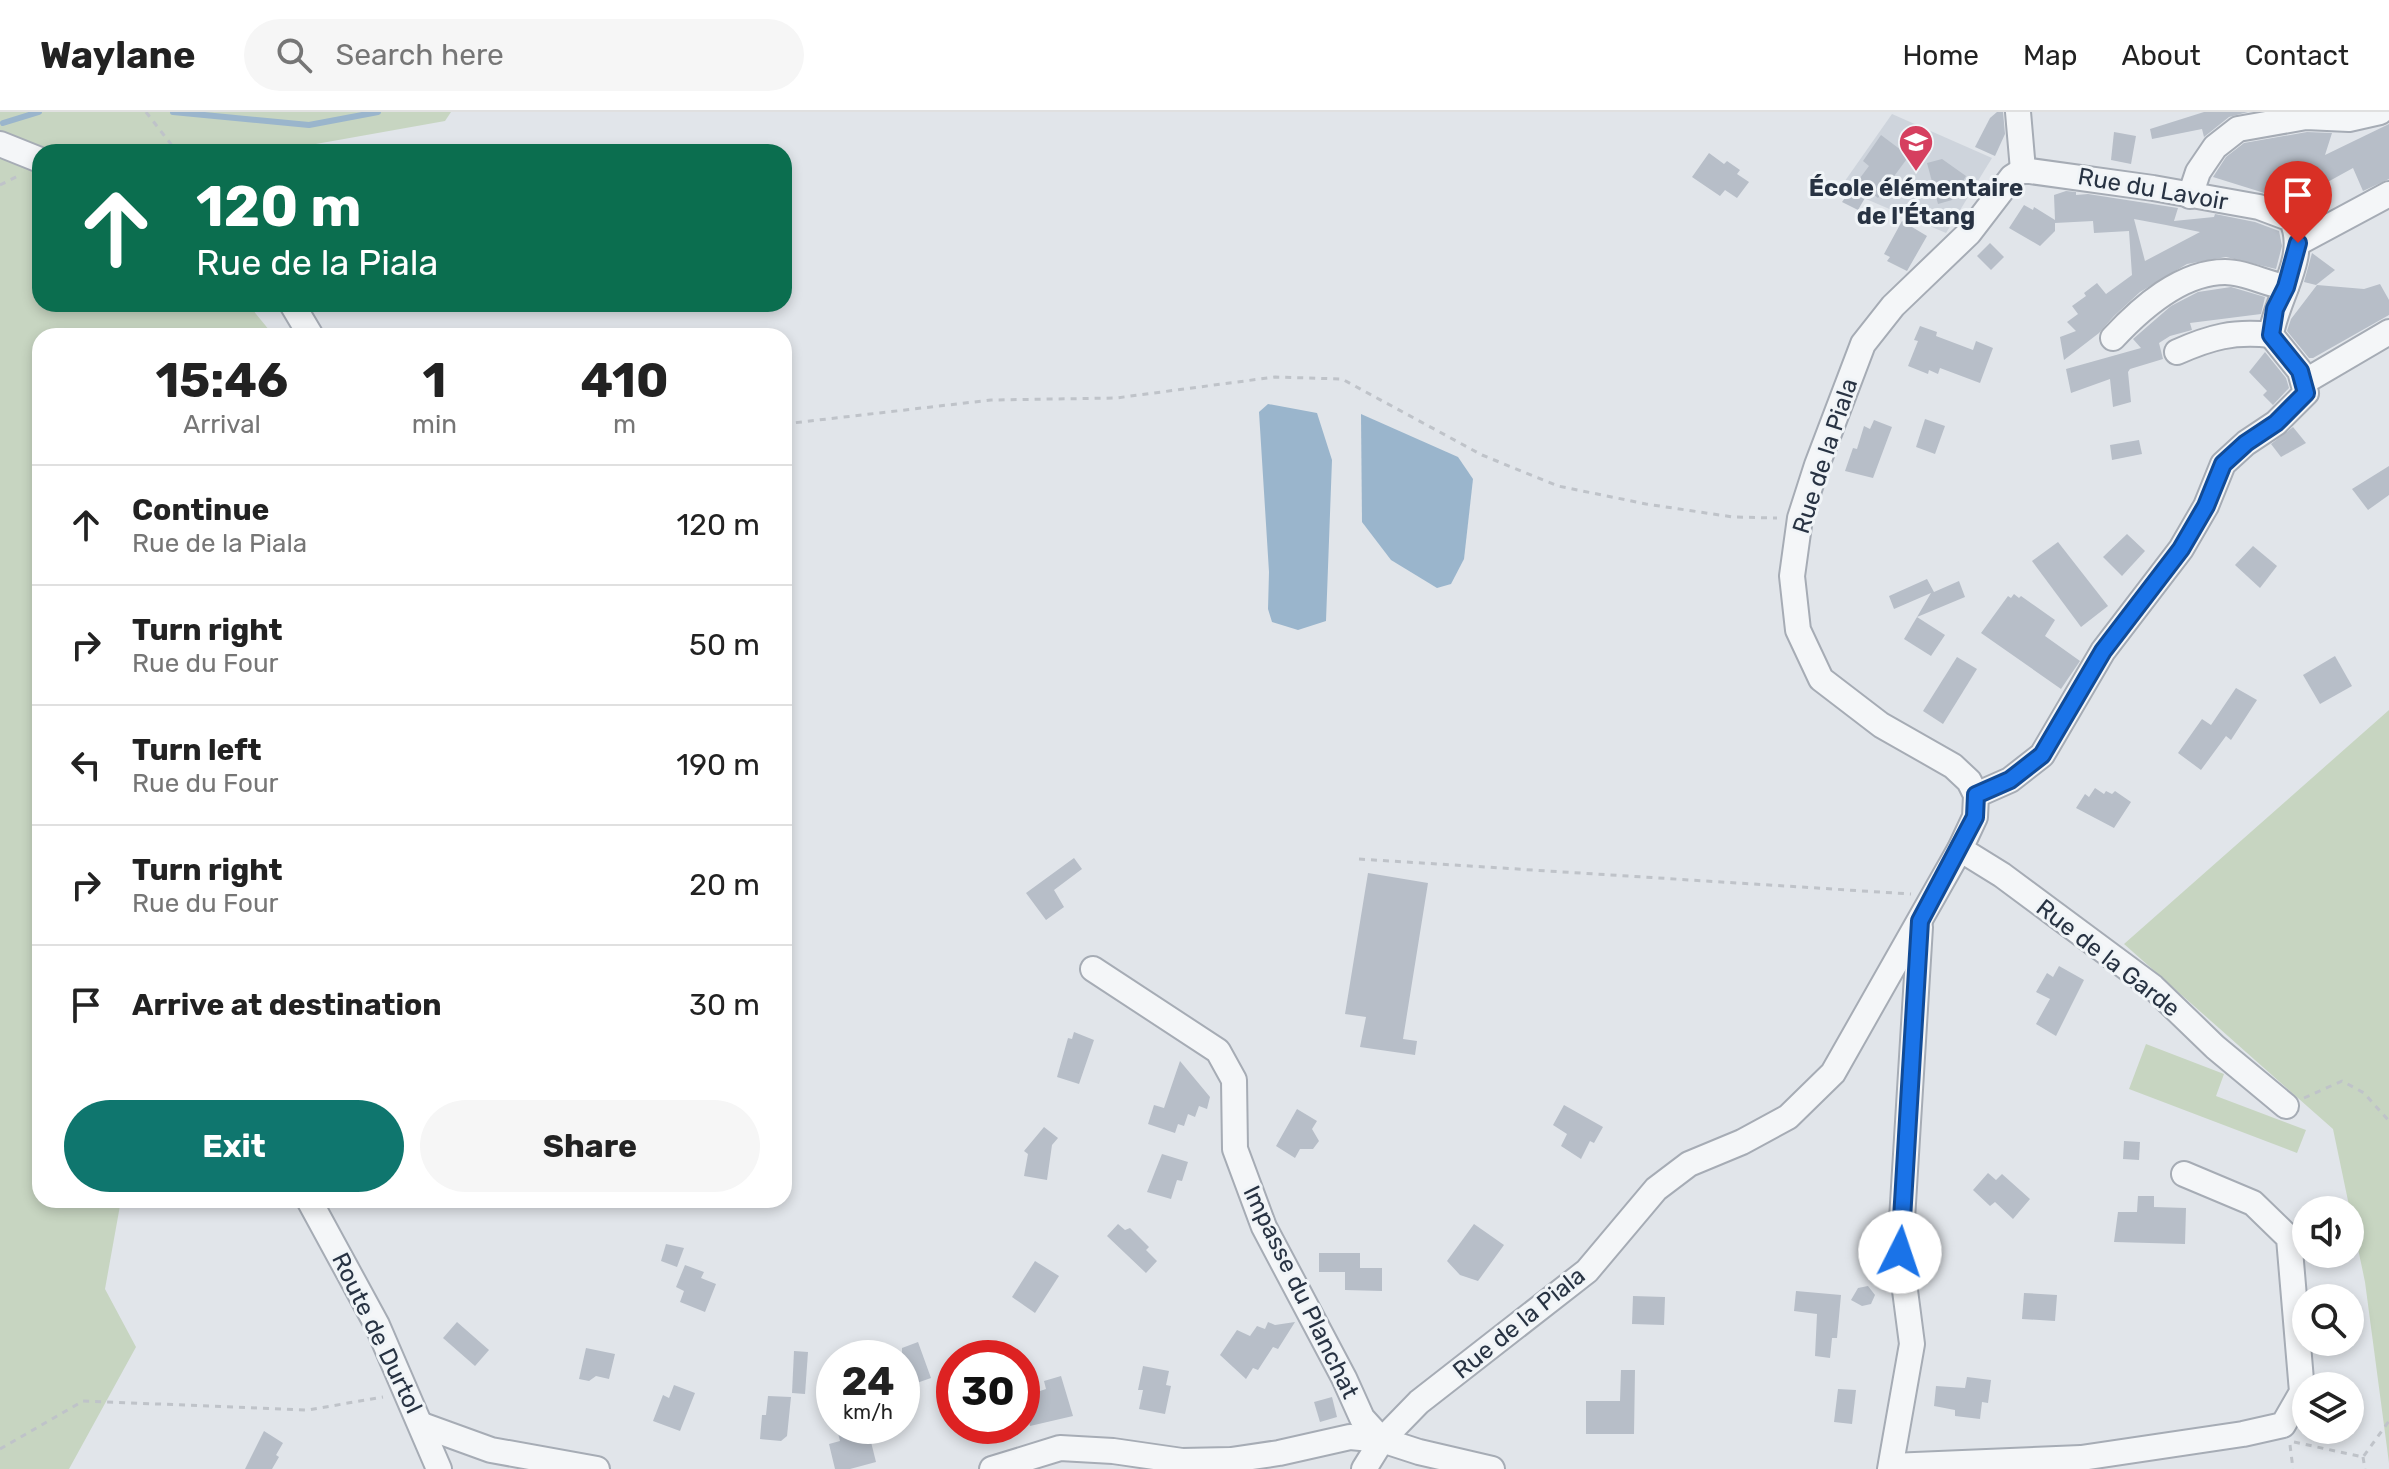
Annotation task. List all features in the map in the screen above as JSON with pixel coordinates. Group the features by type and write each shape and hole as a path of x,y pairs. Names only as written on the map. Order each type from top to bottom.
{"street":[{"path":"2018,112 2023,170"},
{"path":"2190,196 2198,172 2215,147 2238,129 2306,117 2349,119 2380,112"},
{"path":"0,144 32,157"},
{"name":"Rue du Lavoir","path":"2023,170 2259,207 2291,219 2298,243"},
{"name":"Rue de la Piala","path":"1364,1469 1382,1440 1419,1402 1587,1271 1656,1189 1689,1164 1742,1142 1788,1117 1833,1073 1960,849 1975,817 1976,795 1969,781 1953,766 1881,725 1821,679 1798,630 1792,576 1800,518 1863,344 1893,306 1969,233 2012,177 2023,170"},
{"path":"2271,335 2275,309 2286,287 2298,243 2389,194"},
{"path":"2113,338 2135,314 2175,287 2199,276 2227,272 2286,287"},
{"path":"1976,795 2010,780 2042,755 2103,651 2181,549 2206,506 2223,464 2306,393 2300,371 2271,335 2243,332 2208,339 2177,352"},
{"path":"2304,382 2389,332"},
{"name":"Rue de la Garde","path":"1960,849 2062,918 2153,987 2215,1047 2286,1106"},
{"path":"1920,921 1900,1252 1912,1344 1891,1467 2081,1458 2283,1425 2302,1392 2289,1238 2253,1203 2184,1174"},
{"name":"Impasse du Planchat","path":"1093,969 1218,1051 1234,1080 1235,1149 1264,1227 1362,1418 1382,1440"},
{"name":"Route de Durtol","path":"313,1208 377,1325 439,1469"},
{"path":"422,1425 491,1450 597,1469"},
{"path":"992,1469 1060,1448 1202,1461 1279,1453 1350,1437 1382,1440 1492,1469"}],"path":[{"path":"146,112 171,144"},
{"path":"792,423 991,400 1116,398 1275,377 1342,379 1482,455 1558,486 1733,517 1800,518"},
{"path":"1359,859 1935,895"},
{"path":"2286,1106 2342,1081 2364,1093 2389,1121"},
{"path":"0,1449 83,1401 308,1410 407,1393"},
{"path":"2365,1469 2363,1457 2389,1421"},
{"path":"2293,1469 2290,1441 2363,1457"}],"shaded area":[{"name":"École élémentaire de l'Étang","path":"1892,114 1992,158 1946,233 1840,188"}],"green space":[{"path":"0,112 451,112 445,121 316,144 32,144 32,312 254,312 268,328 32,328 32,1208 120,1208 105,1289 136,1347 69,1469 0,1469"},
{"path":"2389,710 2389,1463 2362,1268 2364,1196 2347,1196 2333,1129 2124,944"},
{"path":"2146,1044 2224,1074 2216,1096 2306,1130 2297,1153 2129,1089"}],"water":[{"path":"1268,404 1317,413 1332,460 1326,621 1298,630 1272,622 1268,609 1269,572 1259,412"},
{"path":"1361,414 1458,457 1473,479 1464,559 1451,584 1437,588 1391,560 1362,522"}],"building":[{"path":"1997,112 2003,112 2005,134 1995,156 1975,147 1990,118"},
{"path":"2204,112 2248,112 2229,117 2204,137 2202,129 2152,139 2150,129"},
{"path":"2389,124 2389,179 2363,191 2353,168 2324,184 2282,171 2274,196 2213,177 2226,157 2244,143 2307,132 2332,133 2325,155"},
{"path":"2114,132 2136,136 2131,164 2111,160"},
{"path":"1881,135 1909,156 1878,198 1869,191 1858,210 1842,202 1869,166 1863,161"},
{"path":"1709,153 1724,164 1727,161 1740,170 1737,174 1749,182 1737,198 1725,190 1720,196 1692,177"},
{"path":"1942,159 1966,176 1952,200 1938,204 1927,163"},
{"path":"2076,192 2076,195 2088,194 2178,208 2174,221 2214,217 2215,214 2255,222 2279,231 2282,246 2276,269 2226,257 2187,264 2140,292 2099,333 2064,360 2060,337 2076,331 2067,322 2078,314 2072,306 2097,283 2106,294 2132,275 2129,231 2094,233 2093,221 2055,223 2055,231 2040,246 2009,228 2024,205 2033,210 2034,207 2055,220 2054,195","holes":["2134,219 2200,232 2145,261"]},
{"path":"2321,192 2328,210 2307,220 2304,213 2308,197"},
{"path":"1902,221 1927,236 1907,271 1887,261 1890,257 1884,254"},
{"path":"1990,243 2004,257 1991,270 1977,256"},
{"path":"2312,253 2335,270 2316,285 2304,282"},
{"path":"2380,284 2389,300 2389,315 2313,358 2309,358 2287,331 2291,319 2317,285 2364,289"},
{"path":"2231,287 2265,297 2261,314 2190,323 2192,330 2170,336 2159,343 2163,359 2128,372 2131,402 2113,407 2110,379 2071,393 2066,369 2141,348 2133,339 2171,306 2198,292"},
{"path":"1920,326 1937,332 1936,336 1973,350 1976,341 1993,348 1980,383 1940,368 1938,374 1929,370 1928,374 1908,366"},
{"path":"2265,352 2286,378 2289,388 2273,405 2263,395 2267,391 2249,372"},
{"path":"1925,419 1945,426 1935,454 1916,447"},
{"path":"1874,420 1892,427 1873,478 1845,471 1853,448 1857,449 1864,426 1870,429"},
{"path":"2293,427 2306,443 2281,457 2271,444"},
{"path":"2139,440 2142,454 2112,460 2110,445"},
{"path":"2389,466 2389,495 2368,510 2352,489"},
{"path":"2127,534 2145,551 2122,576 2103,557"},
{"path":"2058,542 2108,606 2081,627 2032,561"},
{"path":"2253,546 2277,566 2260,588 2235,565"},
{"path":"1927,579 1934,592 1959,581 1965,597 1917,617 1931,593 1894,609 1889,596"},
{"path":"2014,594 2055,620 2045,636 2080,661 2061,689 1981,633 2008,596 2011,598"},
{"path":"1917,617 1945,635 1931,656 1904,639"},
{"path":"2335,656 2352,686 2320,704 2303,675"},
{"path":"1957,657 1977,669 1943,724 1923,711"},
{"path":"2236,688 2257,700 2231,740 2226,736 2201,770 2178,753 2202,719 2211,725"},
{"path":"2095,788 2104,794 2115,791 2131,802 2114,828 2076,808 2085,794 2089,797"},
{"path":"1074,858 1082,869 1054,890 1064,907 1046,920 1026,893"},
{"path":"1368,873 1428,883 1403,1039 1417,1041 1415,1055 1360,1047 1366,1017 1345,1014"},
{"path":"2059,966 2084,980 2056,1036 2036,1024 2050,999 2036,992 2047,973 2053,977"},
{"path":"1074,1032 1094,1040 1079,1084 1057,1077 1068,1038 1072,1039"},
{"path":"1180,1061 1210,1097 1207,1109 1199,1106 1195,1117 1188,1114 1184,1126 1178,1124 1175,1133 1148,1124 1154,1105 1164,1108"},
{"path":"1564,1105 1603,1127 1594,1143 1590,1141 1581,1159 1561,1146 1567,1134 1553,1125"},
{"path":"1297,1109 1317,1121 1312,1129 1319,1141 1313,1149 1300,1149 1295,1158 1276,1146"},
{"path":"1044,1127 1058,1138 1052,1145 1047,1180 1024,1176 1028,1154 1024,1151"},
{"path":"2124,1141 2140,1142 2139,1160 2123,1159"},
{"path":"1162,1154 1188,1162 1182,1181 1177,1180 1171,1199 1147,1192"},
{"path":"1988,1173 1996,1180 2002,1174 2030,1199 2013,1219 1995,1202 1990,1206 1973,1190"},
{"path":"2138,1196 2154,1196 2154,1207 2186,1208 2185,1244 2114,1242 2118,1212 2137,1212"},
{"path":"1118,1224 1125,1230 1130,1228 1149,1247 1146,1250 1157,1261 1146,1273 1107,1236"},
{"path":"1474,1224 1504,1245 1478,1281 1460,1275 1447,1261"},
{"path":"666,1244 684,1248 677,1267 661,1261"},
{"path":"1319,1253 1360,1253 1360,1268 1382,1268 1382,1291 1345,1290 1345,1272 1319,1272"},
{"path":"1035,1261 1059,1276 1035,1313 1012,1297"},
{"path":"685,1265 704,1272 701,1278 716,1284 705,1312 680,1302 684,1291 676,1287"},
{"path":"1868,1286 1875,1295 1871,1304 1862,1306 1851,1300 1858,1288"},
{"path":"1796,1291 1841,1295 1837,1338 1832,1338 1830,1358 1815,1356 1817,1314 1794,1311"},
{"path":"2024,1293 2057,1295 2055,1321 2022,1319"},
{"path":"1633,1296 1665,1297 1664,1325 1632,1324"},
{"path":"457,1322 489,1350 475,1366 443,1338"},
{"path":"1268,1322 1275,1325 1295,1322 1278,1349 1273,1347 1258,1370 1253,1368 1246,1379 1220,1355 1237,1330 1250,1336 1257,1326 1265,1329"},
{"path":"586,1348 615,1354 609,1379 596,1376 589,1381 579,1379"},
{"path":"920,1348 931,1378 920,1382"},
{"path":"794,1351 808,1352 805,1394 792,1393"},
{"path":"1143,1366 1169,1371 1166,1385 1171,1386 1165,1414 1139,1409 1143,1390 1138,1390"},
{"path":"1621,1370 1635,1370 1634,1434 1586,1434 1586,1401 1620,1401"},
{"path":"1061,1376 1073,1416 1040,1424 1040,1391 1046,1389 1044,1381"},
{"path":"1967,1377 1991,1380 1988,1403 1982,1402 1980,1419 1955,1416 1955,1410 1934,1406 1936,1386 1965,1388"},
{"path":"674,1385 695,1393 680,1431 653,1421 663,1395 669,1398"},
{"path":"1838,1389 1856,1390 1852,1424 1834,1422"},
{"path":"768,1396 791,1397 787,1436 781,1441 760,1439 762,1415 766,1415"},
{"path":"1332,1397 1337,1417 1320,1422 1314,1402"},
{"path":"264,1431 283,1443 276,1455 279,1457 272,1469 245,1469"},
{"path":"829,1444 872,1444 876,1462 850,1469 835,1469"}],"waterway":[{"path":"3,123 39,112"},
{"path":"173,112 309,125 378,112"}],"place":[{"name":"École élémentaire de l'Étang","path":"1916,173"}],"route":[{"path":"1900,1252 1920,921 1975,817 1976,795 2010,780 2042,755 2103,651 2181,549 2206,506 2223,464 2246,443 2276,423 2306,393 2300,371 2271,335 2275,309 2286,287 2298,243"}]}
